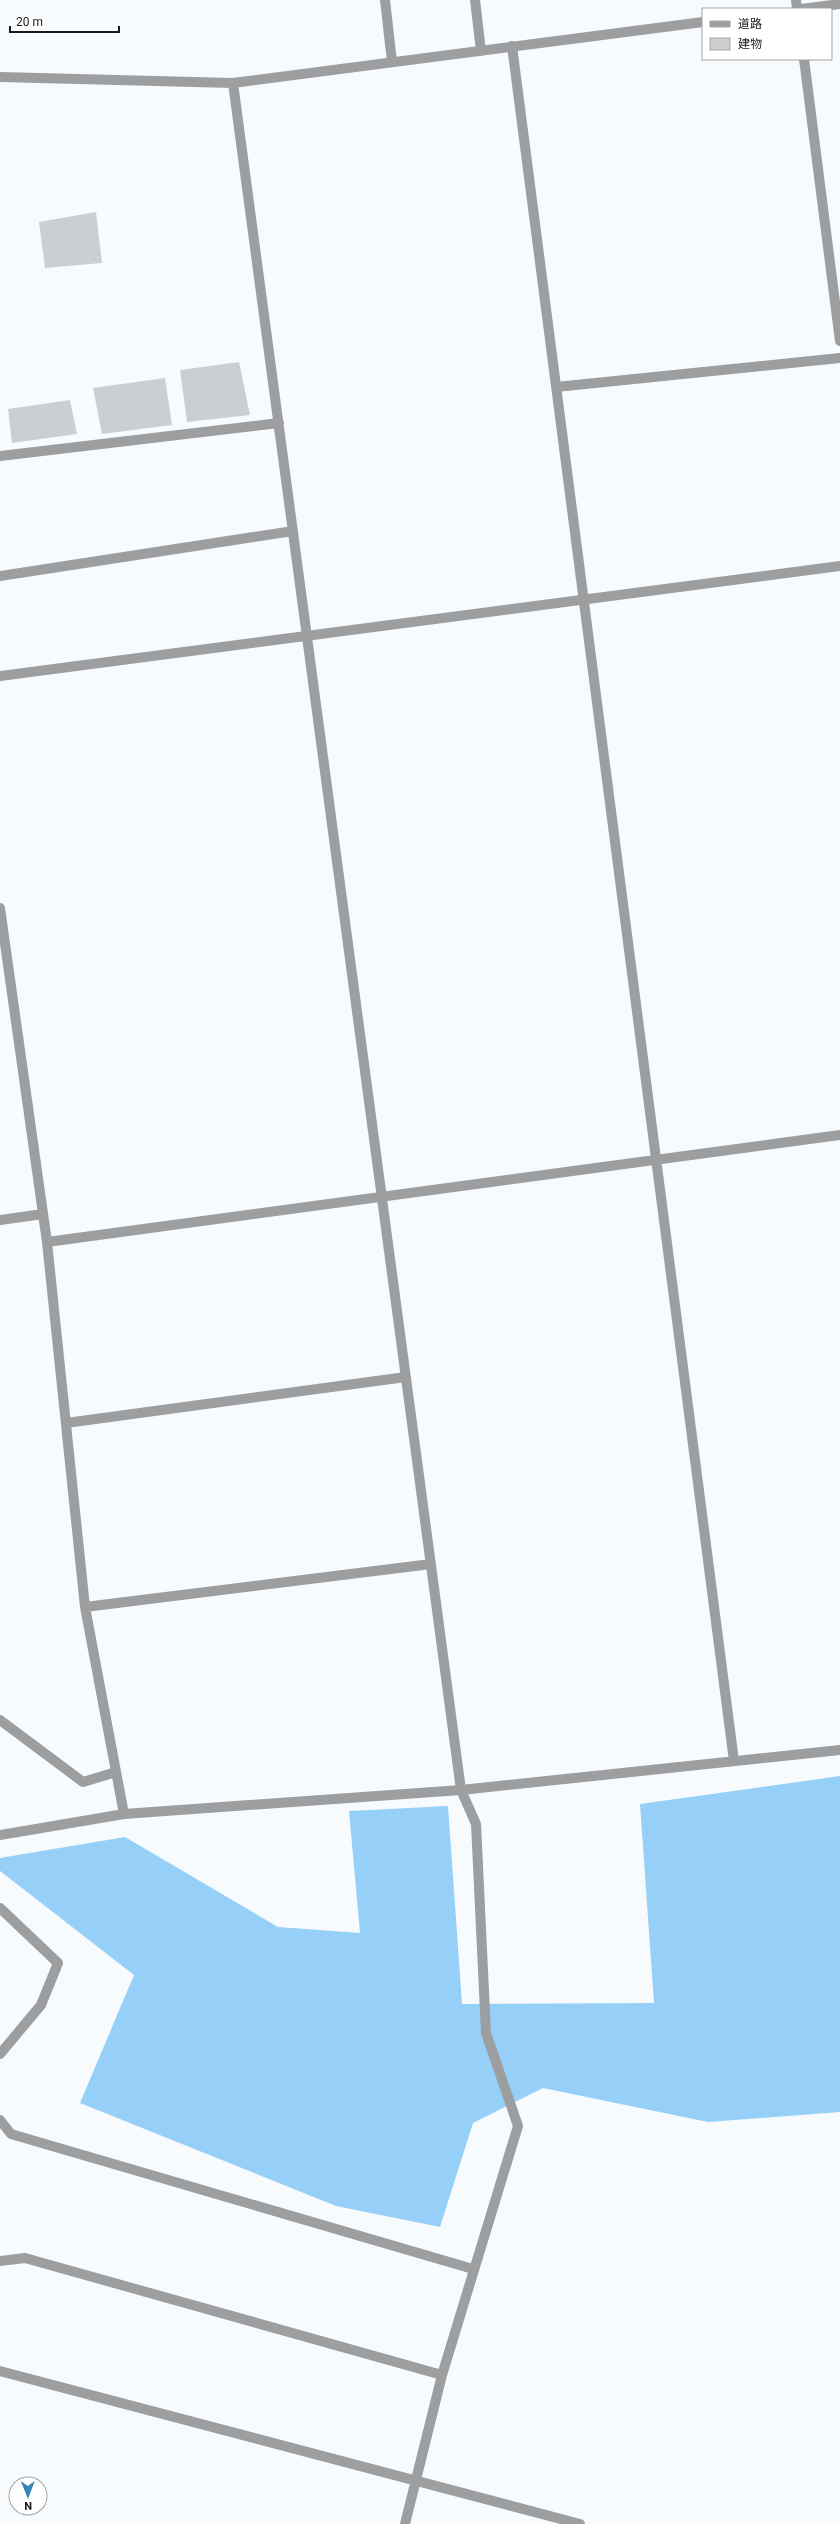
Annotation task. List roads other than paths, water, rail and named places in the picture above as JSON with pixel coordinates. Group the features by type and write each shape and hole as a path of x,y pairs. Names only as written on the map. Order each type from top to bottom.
{"street":[{"path":"384,0 392,62"},
{"path":"475,0 481,51"},
{"path":"809,8 840,4"},
{"path":"0,77 233,83 702,22"},
{"path":"512,46 734,1761"},
{"path":"804,60 837,292 840,341"},
{"path":"233,83 461,1790 476,1824 486,2033 518,2126 473,2269 442,2375 405,2524"},
{"path":"556,387 840,358"},
{"path":"0,456 278,423"},
{"path":"0,576 293,531"},
{"path":"0,676 840,566"},
{"path":"0,908 44,1214 85,1607 124,1814"},
{"path":"47,1242 840,1135"},
{"path":"0,1220 44,1214"},
{"path":"66,1423 406,1377"},
{"path":"85,1607 431,1564"},
{"path":"0,1720 83,1782 116,1772"},
{"path":"0,1835 124,1814 461,1790 840,1750"},
{"path":"0,1908 58,1963 41,2005 0,2054"},
{"path":"0,2120 11,2134 473,2269"},
{"path":"0,2261 25,2258 442,2375"},
{"path":"0,2372 580,2524"}]}
